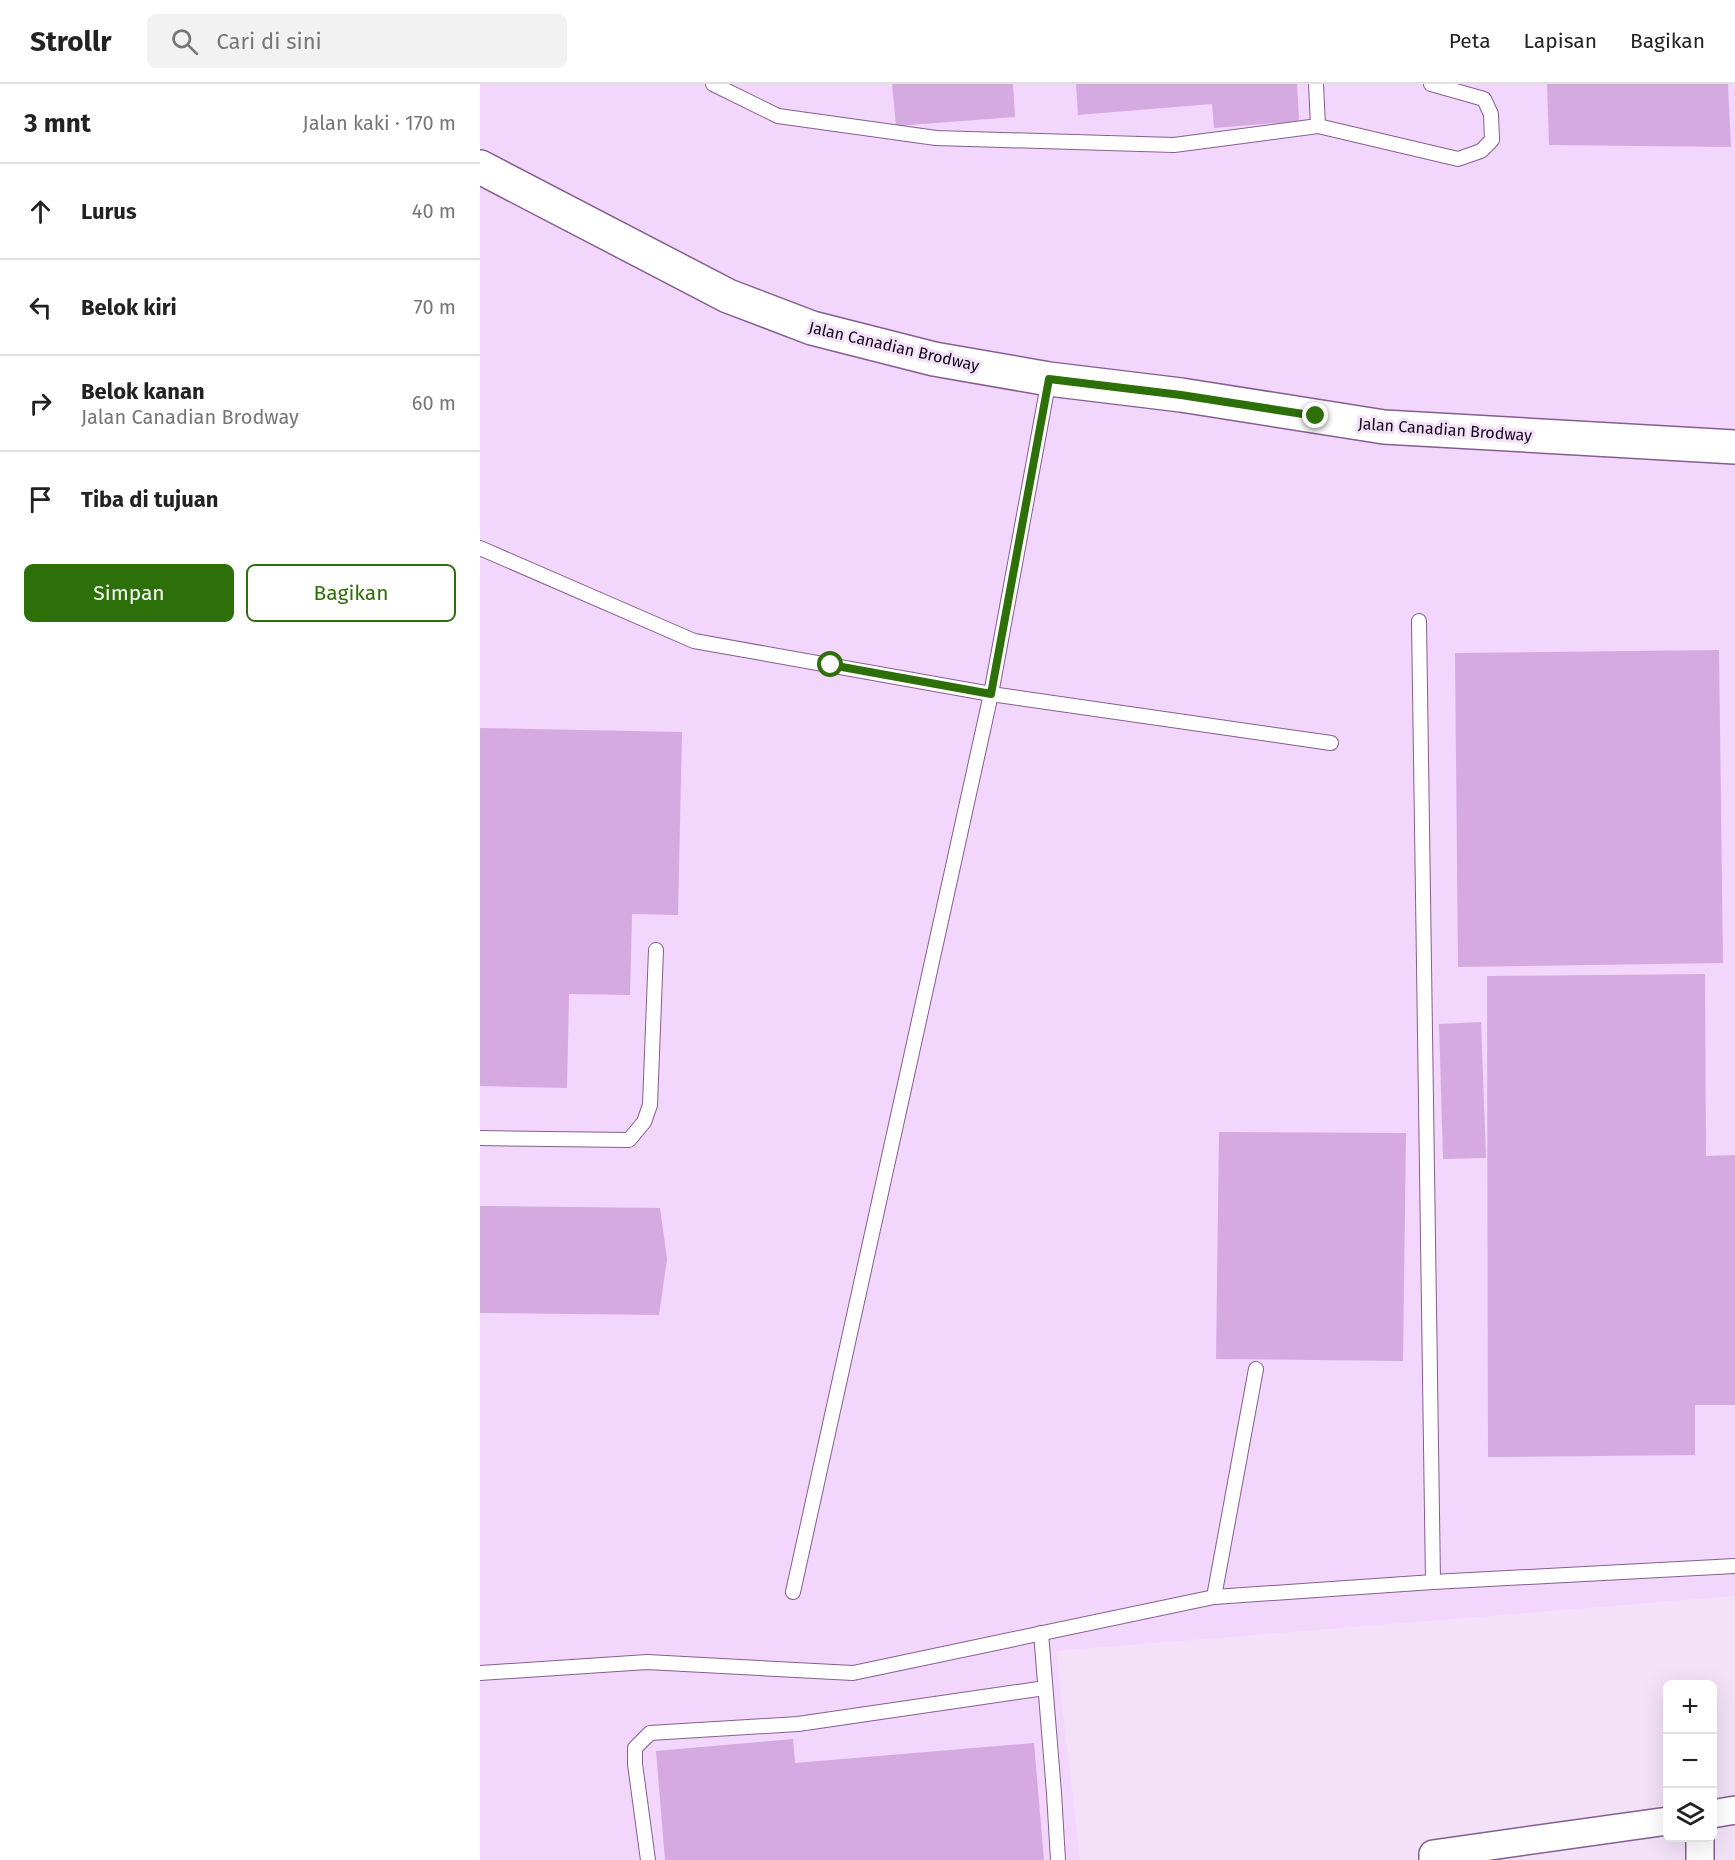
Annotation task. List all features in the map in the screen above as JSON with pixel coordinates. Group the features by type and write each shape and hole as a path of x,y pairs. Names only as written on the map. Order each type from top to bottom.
{"street":[{"name":"Jalan Canadian Brodway","path":"480,167 728,296 812,328 934,359 1049,379 1181,395 1384,427 1735,447"},
{"path":"1717,1813 1735,1810"},
{"path":"1433,1860 1433,1854 1534,1849 1663,1822"},
{"path":"1700,1842 1700,1860"}],"lane":[{"path":"713,84 778,116 936,138 1174,145 1318,126 1458,159 1481,151 1492,140 1491,114 1484,99 1431,84"},
{"path":"1316,84 1318,126"},
{"path":"793,1592 991,694 1049,379"},
{"path":"480,548 694,641 991,694 1331,743"},
{"path":"1419,621 1433,1582"},
{"path":"480,1138 629,1140 644,1122 650,1105 656,950"},
{"path":"1214,1597 1256,1369"},
{"path":"480,1673 647,1662 853,1672 1214,1597 1433,1582 1735,1566"},
{"path":"1041,1633 1058,1860"},
{"path":"648,1860 635,1764 635,1748 651,1733 798,1724 1045,1688"}],"shaded area":[{"path":"480,84 1735,84 1735,1596 1056,1651 1080,1860 480,1860"}],"building":[{"path":"892,84 1013,84 1015,117 896,126"},
{"path":"1076,84 1297,84 1299,121 1214,128 1212,104 1078,115"},
{"path":"1547,84 1728,84 1731,147 1549,145"},
{"path":"1719,650 1723,963 1458,967 1455,653"},
{"path":"480,728 682,732 678,915 632,914 630,995 569,994 567,1088 480,1086"},
{"path":"1705,974 1706,1156 1735,1155 1735,1405 1695,1405 1695,1455 1488,1457 1487,976"},
{"path":"1481,1022 1486,1158 1443,1159 1439,1024"},
{"path":"1219,1132 1406,1133 1403,1361 1216,1359"},
{"path":"480,1206 660,1208 667,1259 659,1315 480,1313"},
{"path":"793,1739 795,1763 1034,1743 1044,1860 665,1860 656,1751"}],"route":[{"path":"831,665 991,694 1049,379 1181,395 1316,416"}]}
